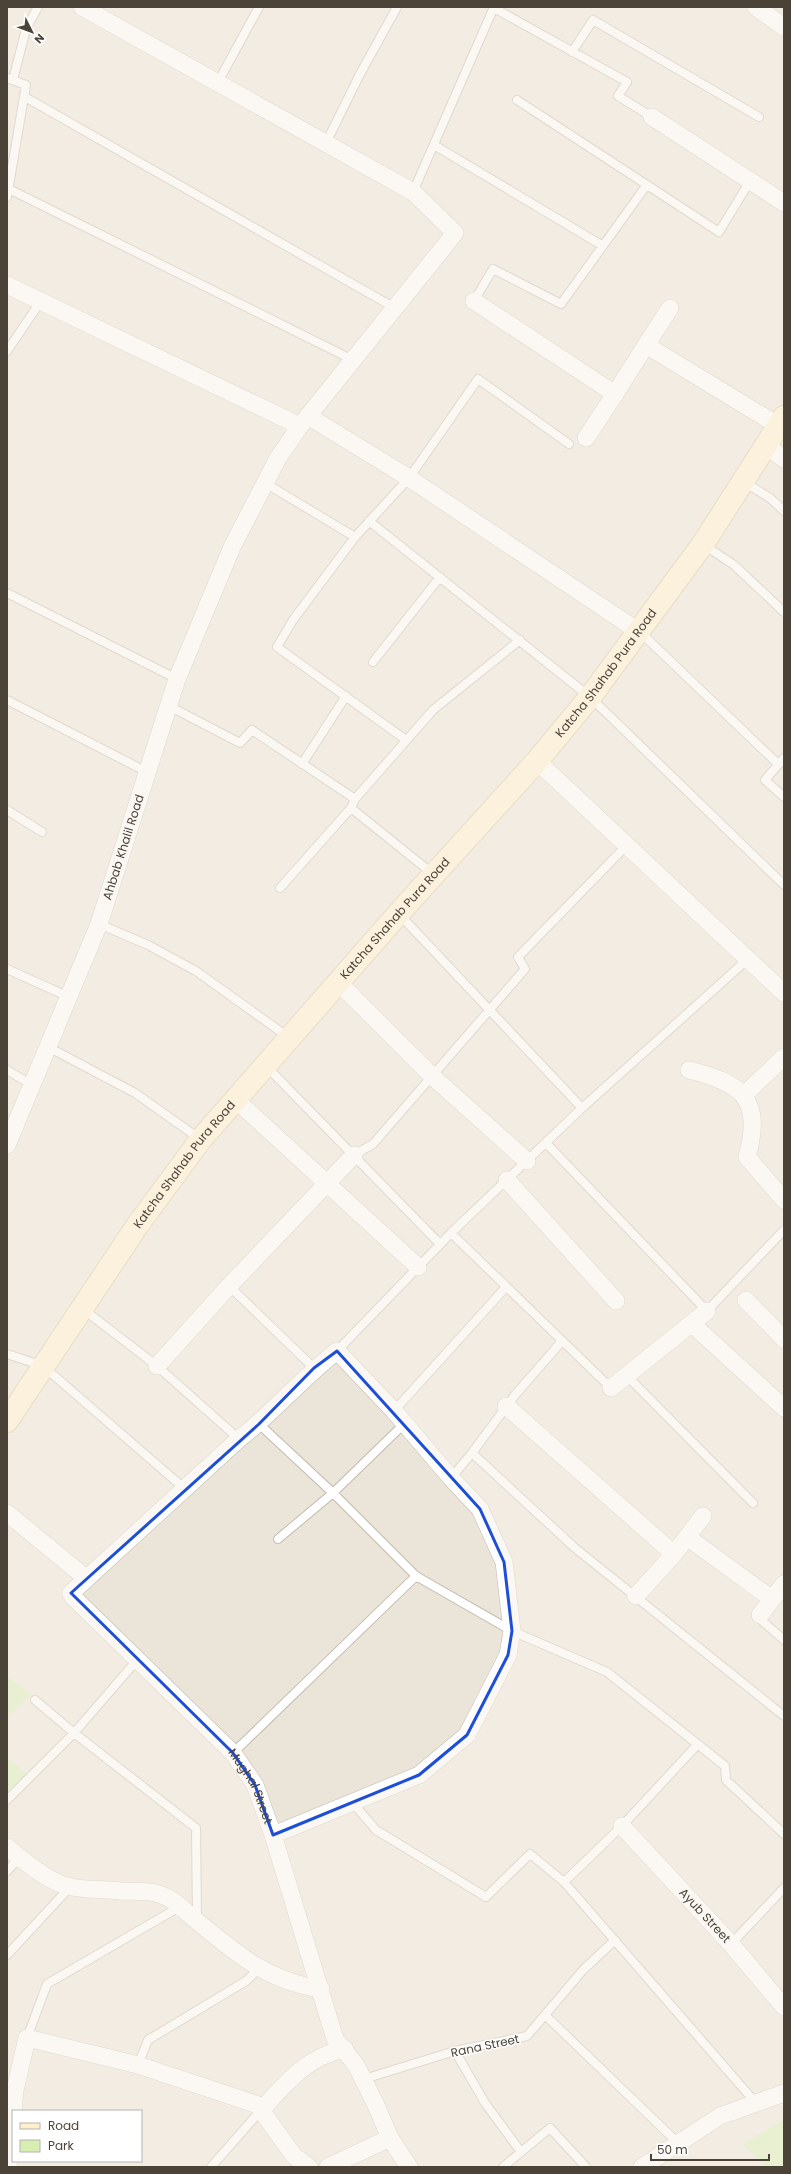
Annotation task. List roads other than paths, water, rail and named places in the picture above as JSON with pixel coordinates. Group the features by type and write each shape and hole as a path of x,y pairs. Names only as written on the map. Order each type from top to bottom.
{"street":[{"path":"82,7 413,192"},
{"path":"756,7 784,27"},
{"path":"652,117 784,203"},
{"name":"Ahbab Khalil Road","path":"7,1146 99,924 177,679 232,547 278,458 304,421 455,233 413,192"},
{"path":"7,285 304,421 409,478 638,631"},
{"path":"474,301 615,394"},
{"path":"586,438 670,308"},
{"path":"646,345 782,422"},
{"name":"Katcha Shahab Pura Road","path":"7,1421 137,1226 200,1139 399,913 537,761 590,697 703,544 744,482 775,452 782,422"},
{"path":"537,761 628,844 784,993"},
{"path":"338,982 432,1076 527,1161"},
{"path":"744,1094 784,1056"},
{"path":"689,1070 712,1076 744,1094 751,1109 753,1126 747,1157 784,1200"},
{"path":"235,1099 418,1267"},
{"path":"157,1366 326,1182 354,1155"},
{"path":"508,1180 616,1301"},
{"path":"746,1300 784,1339"},
{"path":"611,1388 692,1324 706,1311"},
{"path":"692,1324 784,1408"},
{"path":"7,1513 86,1578 186,1490 239,1439 259,1424 314,1368 337,1351 399,1417 451,1478 480,1509 504,1562 512,1631 508,1655 467,1735 419,1775 273,1835"},
{"path":"506,1406 674,1554"},
{"path":"636,1596 674,1554 703,1516"},
{"path":"687,1537 772,1600"},
{"name":"Mughal Street","path":"86,1578 72,1593 72,1597 138,1659 233,1753 255,1785 273,1835 321,1989 340,2044 364,2079 390,2138 408,2167"},
{"path":"760,1615 784,1584"},
{"name":"Ayub Street","path":"622,1826 731,1944 784,2008"},
{"path":"13,1853 54,1880 70,1887 158,1894 181,1906 197,1922 259,1969 301,1986 321,1989"},
{"path":"12,2110 14,2090 27,2038 138,2065 262,2109 294,2156 309,2167"},
{"path":"262,2109 298,2070 340,2044"},
{"path":"642,2167 720,2116 755,2102 784,2093"},
{"path":"8,2167 12,2116"},
{"path":"328,2167 390,2138"}],"lane":[{"path":"38,7 26,29 10,79 26,85 25,97 11,159 8,193 353,360"},
{"path":"218,82 259,7"},
{"path":"326,143 359,76 397,7"},
{"path":"413,192 494,8 627,82 618,96 652,117"},
{"path":"572,52 593,20 759,117"},
{"path":"25,97 395,308"},
{"path":"517,100 718,232 750,181"},
{"path":"434,145 603,246"},
{"path":"474,301 493,269 561,304 646,186"},
{"path":"7,351 41,301"},
{"path":"406,740 277,647 293,620 355,537 409,478 478,379 569,444"},
{"path":"744,482 770,498 784,511"},
{"path":"265,483 355,537"},
{"path":"369,522 520,640 590,697 784,885"},
{"path":"703,544 734,565 784,612"},
{"path":"373,662 440,577"},
{"path":"7,593 177,679"},
{"path":"638,631 781,761 765,780 784,797"},
{"path":"280,888 433,710 520,640"},
{"path":"302,764 346,696"},
{"path":"7,700 147,772"},
{"path":"169,706 240,743 252,730 355,799"},
{"path":"350,808 434,874"},
{"path":"7,810 42,832"},
{"path":"354,1155 373,1144 525,970 518,957 628,844"},
{"path":"399,913 582,1108"},
{"path":"99,924 148,945 196,971 289,1038"},
{"path":"337,1351 451,1233 582,1108 748,959"},
{"path":"7,969 69,997"},
{"path":"48,1047 135,1093 200,1139"},
{"path":"265,1065 440,1244"},
{"path":"7,1070 32,1085"},
{"path":"546,1143 706,1311 784,1230"},
{"path":"451,1233 611,1388"},
{"path":"229,1286 314,1368"},
{"path":"278,1539 333,1493 399,1417 506,1287"},
{"path":"82,1308 157,1366 239,1439"},
{"path":"451,1478 472,1453 506,1406 562,1341"},
{"path":"7,1354 43,1366 186,1490"},
{"path":"626,1376 753,1503"},
{"path":"259,1424 333,1493 416,1576 512,1631 607,1672 725,1766 726,1780 784,1834"},
{"path":"472,1453 575,1548 784,1716"},
{"path":"233,1753 416,1576"},
{"path":"760,1615 760,1620 784,1640"},
{"path":"7,1800 74,1733 138,1659"},
{"path":"35,1700 74,1733 196,1828 197,1922"},
{"path":"564,1882 622,1826 697,1745"},
{"path":"352,1802 376,1830 486,1897 530,1854 564,1882 616,1940 755,2102"},
{"path":"7,1871 13,1853"},
{"path":"7,1955 70,1887"},
{"path":"731,1944 784,1888"},
{"path":"27,2038 47,1984 181,1906"},
{"name":"Rana Street","path":"364,2079 455,2051 527,2036 583,1970 616,1940"},
{"path":"138,2065 148,2040 246,1981 259,1969"},
{"path":"545,2015 678,2143"},
{"path":"455,2051 485,2103 521,2152"},
{"path":"211,2167 262,2109"},
{"path":"503,2167 550,2128 586,2167"}]}
